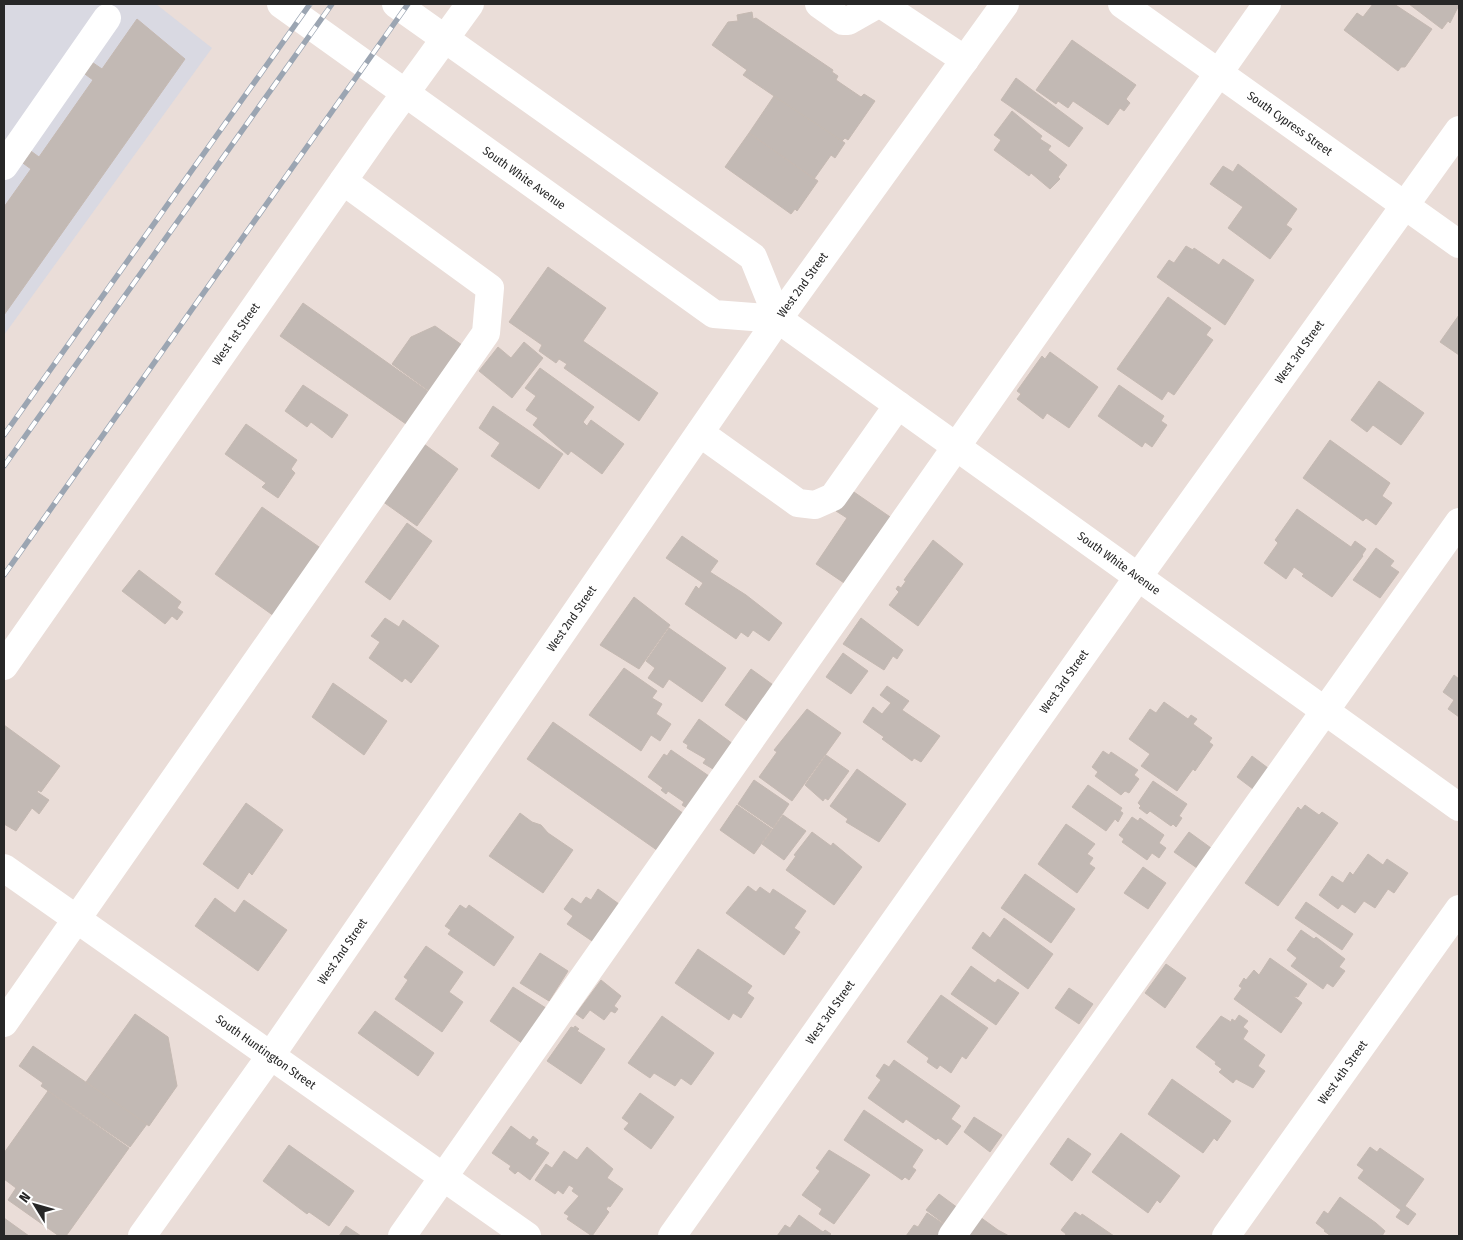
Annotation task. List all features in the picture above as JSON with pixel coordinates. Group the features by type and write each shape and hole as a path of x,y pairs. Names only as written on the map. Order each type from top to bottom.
{"street":[{"name":"South White Avenue","path":"281,4 714,314 778,319 1459,807"},
{"path":"396,4 753,257 778,319"},
{"path":"819,4 843,21 848,21 880,4 965,60"},
{"name":"West 2nd Street","path":"142,1236 271,1055 778,319 1005,4"},
{"name":"South Cypress Street","path":"1122,4 1459,244"},
{"path":"402,1236 954,446 1267,4"},
{"name":"West 1st Street","path":"4,666 380,128 469,6"},
{"path":"4,165 107,18"},
{"name":"West 3rd Street","path":"672,1236 1138,577 1459,130"},
{"path":"4,1023 78,920 486,333 490,288 343,181"},
{"path":"700,433 798,503 815,505 833,497 898,406"},
{"path":"952,1236 1459,522"},
{"name":"South Huntington Street","path":"4,868 527,1236"},
{"name":"West 4th Street","path":"1226,1236 1459,909"}],"shaded area":[{"path":"4,4 156,4 212,48 4,335"}],"building":[{"path":"1373,4 1394,4 1432,29 1405,67 1401,67 1398,71 1344,30 1357,13 1363,17"},
{"path":"1409,4 1459,5 1450,23 1448,21 1442,29"},
{"path":"752,12 753,19 756,18 833,70 832,72 838,76 836,80 861,97 864,94 875,101 848,140 845,138 842,141 743,75 747,70 712,45 728,22 738,21 737,15"},
{"path":"137,19 185,59 4,315 4,207 31,169 16,158 24,146 39,157 93,80 78,69 86,58 102,69"},
{"path":"1072,40 1136,85 1126,99 1130,103 1124,111 1120,108 1108,125 1073,101 1068,108 1058,101 1056,104 1036,90"},
{"path":"1016,78 1083,128 1069,147 1001,100"},
{"path":"774,96 845,143 835,158 831,155 814,179 749,133"},
{"path":"1012,111 1042,136 1040,139 1051,146 1048,150 1067,165 1058,177 1060,179 1050,189 1031,173 1029,176 994,150 1001,140 994,135"},
{"path":"749,133 818,181 797,211 795,209 791,214 725,167"},
{"path":"1238,164 1297,209 1286,225 1292,229 1270,259 1228,228 1243,207 1210,184 1223,166 1233,172"},
{"path":"1186,246 1193,250 1194,248 1219,265 1223,259 1254,280 1225,325 1157,277 1169,260 1174,263"},
{"path":"548,267 606,308 583,341 658,393 639,421 564,368 567,364 559,359 556,363 539,351 542,345 509,322"},
{"path":"1168,297 1211,328 1206,335 1213,340 1174,395 1168,391 1162,400 1117,369"},
{"path":"303,303 429,392 406,424 280,336"},
{"path":"1459,315 1459,355 1440,342"},
{"path":"435,326 462,345 429,391 392,364 411,337"},
{"path":"524,342 543,358 512,398 479,371 498,347 511,358"},
{"path":"1050,352 1098,387 1069,428 1047,413 1043,419 1017,399 1021,394 1017,391 1042,356 1045,359"},
{"path":"540,368 594,407 583,422 587,426 591,420 624,444 602,474 571,451 568,455 533,425 538,418 526,410 536,396 525,388"},
{"path":"1379,381 1424,413 1401,445 1373,425 1367,432 1351,420"},
{"path":"303,385 348,415 332,438 311,422 307,427 285,411"},
{"path":"1119,385 1164,416 1161,421 1167,425 1152,447 1145,442 1142,447 1098,416"},
{"path":"493,406 563,454 539,489 491,456 500,443 479,428"},
{"path":"246,424 297,460 291,469 295,473 278,498 262,487 266,483 225,454"},
{"path":"1330,440 1390,483 1382,496 1392,503 1376,525 1366,518 1363,521 1303,478"},
{"path":"424,444 458,469 417,526 382,501"},
{"path":"851,490 896,521 850,587 816,564 847,518 836,511"},
{"path":"262,507 322,549 274,616 215,574"},
{"path":"1297,509 1351,547 1355,541 1366,549 1363,556 1332,597 1302,576 1304,574 1294,567 1286,579 1264,563 1278,543 1275,540"},
{"path":"407,523 432,541 390,600 365,582"},
{"path":"682,536 718,561 710,572 746,595 782,623 769,641 753,630 748,637 741,632 736,639 685,604 696,586 699,589 703,583 666,558"},
{"path":"933,540 963,564 918,626 889,605 899,592 896,589 898,586 901,588 906,581 904,580"},
{"path":"1376,548 1394,561 1390,566 1399,572 1380,598 1353,580"},
{"path":"139,570 181,602 177,608 183,612 177,620 172,616 165,624 122,591"},
{"path":"634,597 670,625 639,669 600,645"},
{"path":"385,618 399,627 403,620 439,646 411,683 405,678 402,682 369,658 380,642 371,636"},
{"path":"861,618 903,650 897,659 893,656 884,670 843,644"},
{"path":"669,628 726,668 702,702 669,679 663,688 648,678 655,668 646,661"},
{"path":"843,653 868,671 851,694 826,677"},
{"path":"624,668 657,691 652,698 662,704 656,714 671,724 660,741 651,735 641,751 589,715"},
{"path":"751,669 776,687 750,723 725,705"},
{"path":"1454,675 1459,679 1459,717 1448,709 1454,700 1443,692"},
{"path":"333,683 387,721 364,755 312,717"},
{"path":"887,686 909,701 902,710 940,736 921,762 914,758 912,761 863,722 873,707 882,714 891,703 880,695"},
{"path":"1164,702 1188,719 1191,715 1197,719 1193,724 1212,738 1209,742 1213,745 1195,771 1193,769 1177,791 1141,766 1150,754 1129,739 1150,709 1156,713"},
{"path":"807,709 841,733 792,801 759,777 777,752 774,750"},
{"path":"699,719 733,744 713,769 703,763 706,759 687,748 688,745 683,742"},
{"path":"553,722 687,816 661,853 527,759"},
{"path":"4,725 60,766 41,792 38,790 37,792 49,800 39,814 32,808 16,831 4,824"},
{"path":"671,750 709,776 687,808 682,805 684,802 668,791 666,794 661,790 663,788 648,777 664,754 667,756"},
{"path":"1103,751 1109,755 1111,752 1138,770 1134,775 1139,779 1129,793 1125,791 1121,795 1095,776 1098,772 1092,767"},
{"path":"826,755 849,771 828,800 825,798 823,801 805,785"},
{"path":"1252,756 1272,771 1257,792 1237,777"},
{"path":"857,769 906,804 879,842 846,822 848,819 830,806"},
{"path":"754,780 789,804 773,828 738,804"},
{"path":"1153,781 1187,804 1179,816 1182,818 1176,827 1173,824 1171,826 1150,811 1147,814 1139,808 1141,806 1138,803"},
{"path":"1088,785 1122,808 1120,811 1123,813 1118,822 1115,819 1106,831 1072,807"},
{"path":"246,803 283,830 252,875 249,872 238,889 203,864"},
{"path":"737,805 772,829 754,854 720,830"},
{"path":"1305,805 1319,815 1322,812 1338,823 1278,906 1245,883 1298,807 1301,810"},
{"path":"520,813 532,822 541,825 548,833 573,850 543,893 489,856"},
{"path":"783,815 806,831 784,860 762,844"},
{"path":"1132,817 1138,821 1140,818 1164,835 1159,843 1166,848 1159,858 1152,853 1147,860 1122,842 1124,839 1119,835"},
{"path":"1066,824 1095,844 1087,854 1093,858 1089,864 1095,868 1077,893 1038,864"},
{"path":"812,832 831,846 833,843 862,867 834,905 786,870 796,856 794,855"},
{"path":"1189,832 1211,848 1197,868 1174,852"},
{"path":"1368,854 1383,865 1387,859 1408,873 1394,893 1388,889 1375,908 1364,901 1355,913 1342,904 1338,909 1319,895 1332,876 1343,883 1350,872 1353,875"},
{"path":"1143,867 1166,883 1148,909 1124,893"},
{"path":"1025,874 1075,909 1051,943 1001,908"},
{"path":"748,886 756,892 760,887 770,894 773,889 806,911 794,928 800,932 784,955 726,913"},
{"path":"598,889 619,904 612,913 615,915 595,943 567,924 573,916 564,909 572,898 581,904 586,897 591,900"},
{"path":"215,898 235,913 244,900 287,930 258,971 195,926"},
{"path":"1306,902 1353,934 1342,950 1295,918"},
{"path":"460,905 466,909 469,905 514,937 494,966 448,934 451,930 445,926"},
{"path":"1004,918 1053,954 1028,989 972,948 983,932 990,938"},
{"path":"1301,930 1314,939 1316,937 1345,959 1339,967 1345,971 1333,987 1327,983 1323,989 1291,966 1297,958 1287,950"},
{"path":"426,946 463,972 449,992 463,1002 442,1032 395,999 408,980 404,977"},
{"path":"698,949 752,986 747,993 754,998 741,1018 733,1013 729,1020 675,983"},
{"path":"540,953 568,971 549,1001 520,983"},
{"path":"1270,958 1307,984 1298,997 1293,996 1302,1003 1281,1033 1234,999 1242,988 1239,986 1244,978 1246,980 1254,970 1259,975"},
{"path":"1166,964 1186,978 1165,1008 1145,993"},
{"path":"971,966 995,983 998,979 1019,993 996,1025 951,994"},
{"path":"601,980 621,996 614,1006 618,1009 615,1013 611,1011 604,1020 590,1010 583,1019 576,1014"},
{"path":"513,987 549,1010 526,1046 490,1021"},
{"path":"1069,988 1093,1004 1079,1024 1055,1008"},
{"path":"941,995 988,1028 966,1059 962,1056 951,1073 940,1065 937,1069 927,1062 929,1058 907,1042"},
{"path":"375,1011 434,1053 418,1076 358,1033"},
{"path":"135,1014 168,1037 177,1086 149,1126 86,1082"},
{"path":"1239,1015 1248,1021 1243,1027 1248,1031 1243,1039 1265,1055 1258,1066 1265,1071 1253,1088 1236,1079 1233,1083 1219,1072 1222,1069 1215,1064 1216,1062 1196,1047 1221,1016 1231,1022 1232,1019 1235,1021"},
{"path":"662,1016 714,1053 691,1085 681,1078 675,1086 654,1073 650,1078 628,1063"},
{"path":"575,1026 579,1029 577,1031 605,1049 581,1084 547,1061 571,1027 574,1028"},
{"path":"33,1046 147,1124 130,1147 41,1086 43,1083 19,1066"},
{"path":"894,1060 960,1106 951,1119 961,1126 947,1145 938,1138 936,1140 906,1119 903,1123 868,1098 881,1080 876,1076 884,1064 889,1067"},
{"path":"1172,1079 1231,1121 1217,1141 1214,1138 1203,1153 1148,1114"},
{"path":"48,1091 129,1148 66,1236 59,1236 8,1200 16,1188 4,1179 4,1153"},
{"path":"640,1093 674,1117 651,1149 624,1129 629,1123 622,1118"},
{"path":"864,1110 923,1150 912,1167 916,1170 909,1180 905,1177 902,1180 844,1140"},
{"path":"974,1117 1002,1135 990,1152 964,1132"},
{"path":"511,1126 530,1140 533,1136 538,1140 535,1144 549,1153 530,1180 518,1171 515,1174 509,1169 511,1166 492,1153"},
{"path":"1121,1133 1180,1176 1160,1203 1157,1200 1148,1213 1092,1172"},
{"path":"1068,1138 1091,1154 1072,1181 1050,1164"},
{"path":"289,1145 354,1191 329,1226 309,1212 307,1214 263,1181"},
{"path":"587,1147 613,1169 607,1178 623,1189 610,1207 608,1206 606,1209 609,1212 592,1236 567,1219 569,1216 564,1213 579,1196 572,1191 574,1188 569,1185 563,1194 558,1190 555,1194 535,1180 546,1164 552,1168 564,1151 577,1160"},
{"path":"1370,1147 1377,1152 1380,1148 1424,1179 1405,1206 1416,1214 1408,1225 1396,1217 1401,1210 1358,1178 1364,1170 1357,1165"},
{"path":"829,1150 870,1175 834,1224 819,1214 822,1209 802,1195 820,1171 816,1168"},
{"path":"939,1194 962,1211 950,1228 926,1210"},
{"path":"1340,1197 1385,1231 1382,1236 1331,1236 1324,1231 1316,1223 1324,1211 1328,1214"},
{"path":"1075,1212 1081,1216 1082,1214 1114,1236 1065,1236 1066,1234 1061,1230"},
{"path":"927,1213 948,1227 941,1236 906,1236 914,1225 918,1227"},
{"path":"799,1215 823,1232 825,1230 831,1234 829,1236 777,1236 785,1225 790,1228"},
{"path":"980,1217 998,1230 1009,1236 966,1236"},
{"path":"4,1218 29,1236 4,1236"},
{"path":"346,1226 361,1236 339,1236"}],"railway":[{"path":"4,435 310,4"},
{"path":"4,466 332,4"},
{"path":"4,575 408,4"}]}
